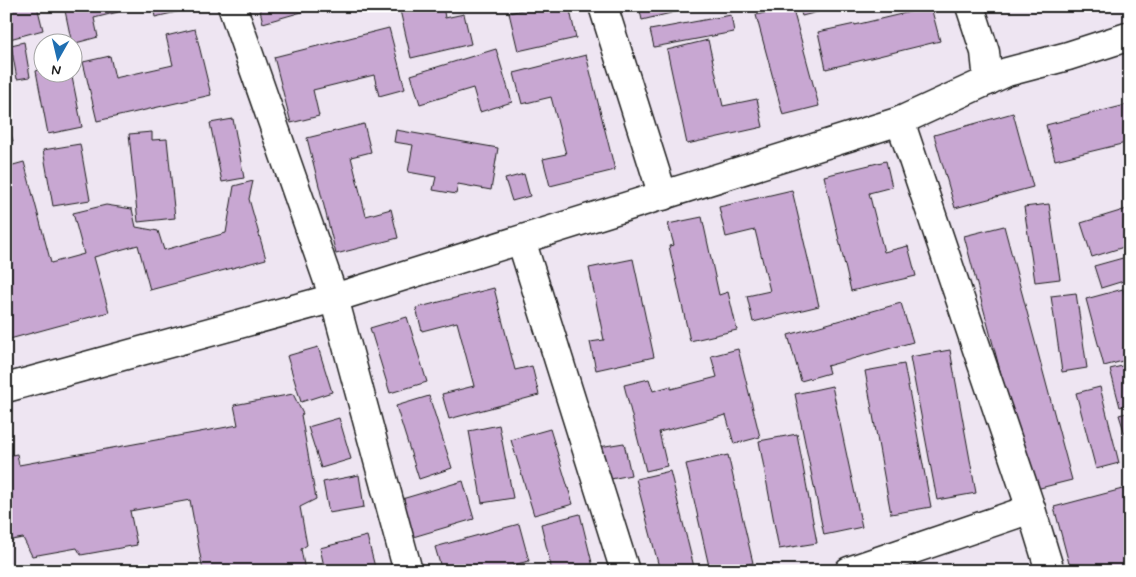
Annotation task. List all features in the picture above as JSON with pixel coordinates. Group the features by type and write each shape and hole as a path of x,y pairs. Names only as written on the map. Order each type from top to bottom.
{"street":[{"path":"232,6 334,298 408,571"},
{"path":"602,6 663,196"},
{"path":"970,6 984,52 988,81"},
{"path":"6,388 334,298 663,196 900,121 1007,72 1068,56 1130,36"},
{"path":"900,121 1031,509 1050,571"},
{"path":"521,240 625,571"},
{"path":"849,571 1031,509"}],"building":[{"path":"6,6 37,6 43,30 6,40"},
{"path":"64,6 117,6 118,12 94,18 98,37 82,41 82,32 69,32"},
{"path":"153,6 185,6 185,10 155,17"},
{"path":"259,6 323,6 263,23"},
{"path":"399,6 443,6 445,18 464,14 471,44 411,58"},
{"path":"540,6 569,6 576,38 518,51 509,13"},
{"path":"639,6 700,6 642,20"},
{"path":"792,6 819,106 783,115 756,15"},
{"path":"799,6 841,6 802,16"},
{"path":"931,7 940,41 826,69 818,32"},
{"path":"731,15 734,32 654,47 650,30"},
{"path":"389,28 405,89 379,96 374,75 313,90 319,116 291,123 274,57"},
{"path":"195,29 211,95 97,121 83,62 110,56 115,78 173,65 166,36"},
{"path":"708,40 723,106 757,99 763,127 687,144 667,50"},
{"path":"24,42 30,77 17,79 11,45"},
{"path":"496,49 512,102 480,112 473,88 420,104 411,75"},
{"path":"586,55 615,170 550,186 543,159 566,154 551,97 522,104 514,73"},
{"path":"38,82 73,82 82,127 48,134"},
{"path":"1130,104 1130,142 1055,160 1046,125"},
{"path":"1013,113 1033,187 955,208 934,135"},
{"path":"6,118 13,141 6,143"},
{"path":"233,119 244,178 222,182 210,123"},
{"path":"364,124 371,152 351,157 366,216 391,209 398,238 336,254 307,138"},
{"path":"396,130 498,148 491,190 458,184 456,194 433,190 436,177 408,172 413,145 394,142"},
{"path":"152,132 152,140 167,139 175,218 138,222 129,134"},
{"path":"80,144 90,200 53,206 43,150"},
{"path":"886,161 892,187 869,193 884,252 908,246 916,276 851,291 824,176"},
{"path":"24,162 51,263 84,254 73,213 106,205 132,209 136,227 158,231 164,250 226,233 234,186 253,181 249,199 266,259 150,290 138,245 94,257 109,312 6,340 6,167"},
{"path":"524,174 530,196 512,201 505,179"},
{"path":"792,190 819,306 753,322 747,296 770,291 755,230 726,237 719,207"},
{"path":"1049,204 1060,279 1035,282 1024,207"},
{"path":"1130,208 1130,245 1092,257 1081,223"},
{"path":"702,217 719,295 728,292 737,330 690,341 669,246 674,245 668,224"},
{"path":"1004,226 1072,480 1032,490 964,236"},
{"path":"1130,256 1130,279 1101,288 1094,266"},
{"path":"633,259 654,357 596,370 590,342 604,340 589,268"},
{"path":"494,288 515,370 532,366 539,395 449,419 442,394 474,386 457,322 422,331 416,308"},
{"path":"1123,289 1130,316 1130,359 1104,366 1086,299"},
{"path":"1076,293 1087,368 1062,372 1051,296"},
{"path":"901,303 913,342 827,366 829,373 801,381 788,335"},
{"path":"407,317 427,382 390,393 370,328"},
{"path":"318,347 332,392 301,402 287,356"},
{"path":"738,349 760,437 734,444 726,415 659,432 667,466 646,471 624,385 649,379 653,391 671,386 671,389 717,377 711,356"},
{"path":"950,350 976,493 937,500 910,357"},
{"path":"904,364 931,507 891,514 865,371"},
{"path":"1130,364 1130,404 1120,407 1110,369"},
{"path":"832,386 862,527 824,535 795,394"},
{"path":"1100,387 1119,463 1096,469 1076,393"},
{"path":"293,394 303,414 301,415 316,499 300,507 307,545 301,549 305,571 203,571 190,500 130,511 137,545 81,555 77,548 32,556 23,538 6,541 6,456 17,454 19,465 238,425 234,405"},
{"path":"429,396 452,468 419,479 396,406"},
{"path":"1130,412 1130,450 1119,415"},
{"path":"339,418 351,459 321,468 308,427"},
{"path":"499,425 513,498 482,503 469,431"},
{"path":"550,429 573,504 534,515 511,440"},
{"path":"797,434 817,543 779,549 759,441"},
{"path":"624,443 631,475 606,480 599,447"},
{"path":"728,455 753,563 710,571 686,464"},
{"path":"670,471 695,571 660,571 636,479"},
{"path":"359,475 364,507 329,513 323,482"},
{"path":"463,481 474,519 413,537 402,499"},
{"path":"1130,487 1130,571 1071,571 1054,507"},
{"path":"580,514 594,571 552,571 541,524"},
{"path":"519,524 529,561 513,565 514,571 442,571 435,547"},
{"path":"367,536 376,571 325,571 320,548"}]}
